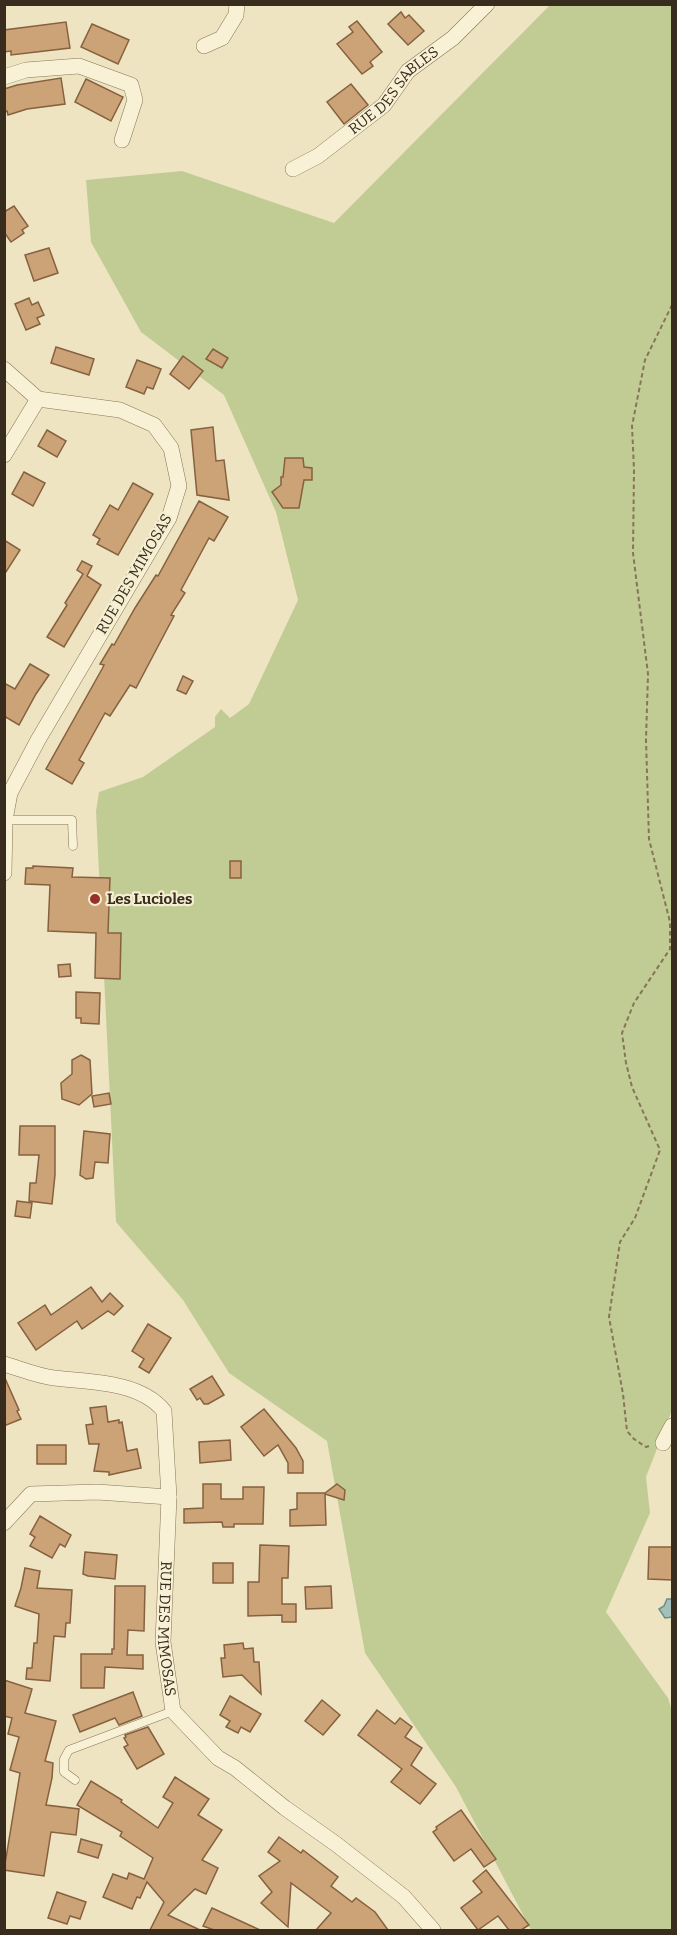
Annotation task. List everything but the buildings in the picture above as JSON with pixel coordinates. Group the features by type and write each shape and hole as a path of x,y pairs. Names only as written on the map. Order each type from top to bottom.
{"street":[{"path":"204,46 222,38 236,15 237,4"},
{"name":"RUE DES SABLES","path":"293,169 318,156 384,105 408,71 453,38 487,4"},
{"path":"4,77 26,70 80,66 131,85 135,100 122,140"},
{"path":"4,369 38,399 4,455"},
{"name":"RUE DES MIMOSAS","path":"4,873 5,820 10,793 38,740 168,518 179,486 171,448 154,426 120,410 38,399"},
{"name":"RUE DES MIMOSAS","path":"4,1364 52,1377 124,1388 158,1402 164,1411 168,1497 163,1642 173,1711 218,1758 235,1768 404,1897 433,1930"},
{"path":"663,1443 672,1426"},
{"path":"4,1523 31,1494 97,1492 168,1497"}],"lane":[{"path":"5,820 72,820 73,846"},
{"path":"75,1780 64,1772 64,1759 69,1750 173,1711"}],"path":[{"path":"663,1443 646,1447 627,1431 609,1317 620,1242 635,1218 660,1150 632,1087 622,1033 634,1003 670,949 670,922 649,839 646,740 648,675 633,553 632,426 645,360 672,305"}],"green space":[{"path":"550,5 672,5 672,1410 646,1477 650,1513 606,1612 668,1698 672,1711 672,1930 531,1930 456,1787 365,1653 327,1441 229,1373 183,1300 116,1222 96,811 99,792 143,777 215,727 215,717 221,709 230,718 249,704 298,600 276,512 224,395 141,332 91,242 86,180 182,171 334,223"}],"water":[{"path":"667,1599 672,1599 672,1617 665,1618 659,1609 664,1606"}],"place":[{"name":"Les Lucioles","path":"95,899"}]}
